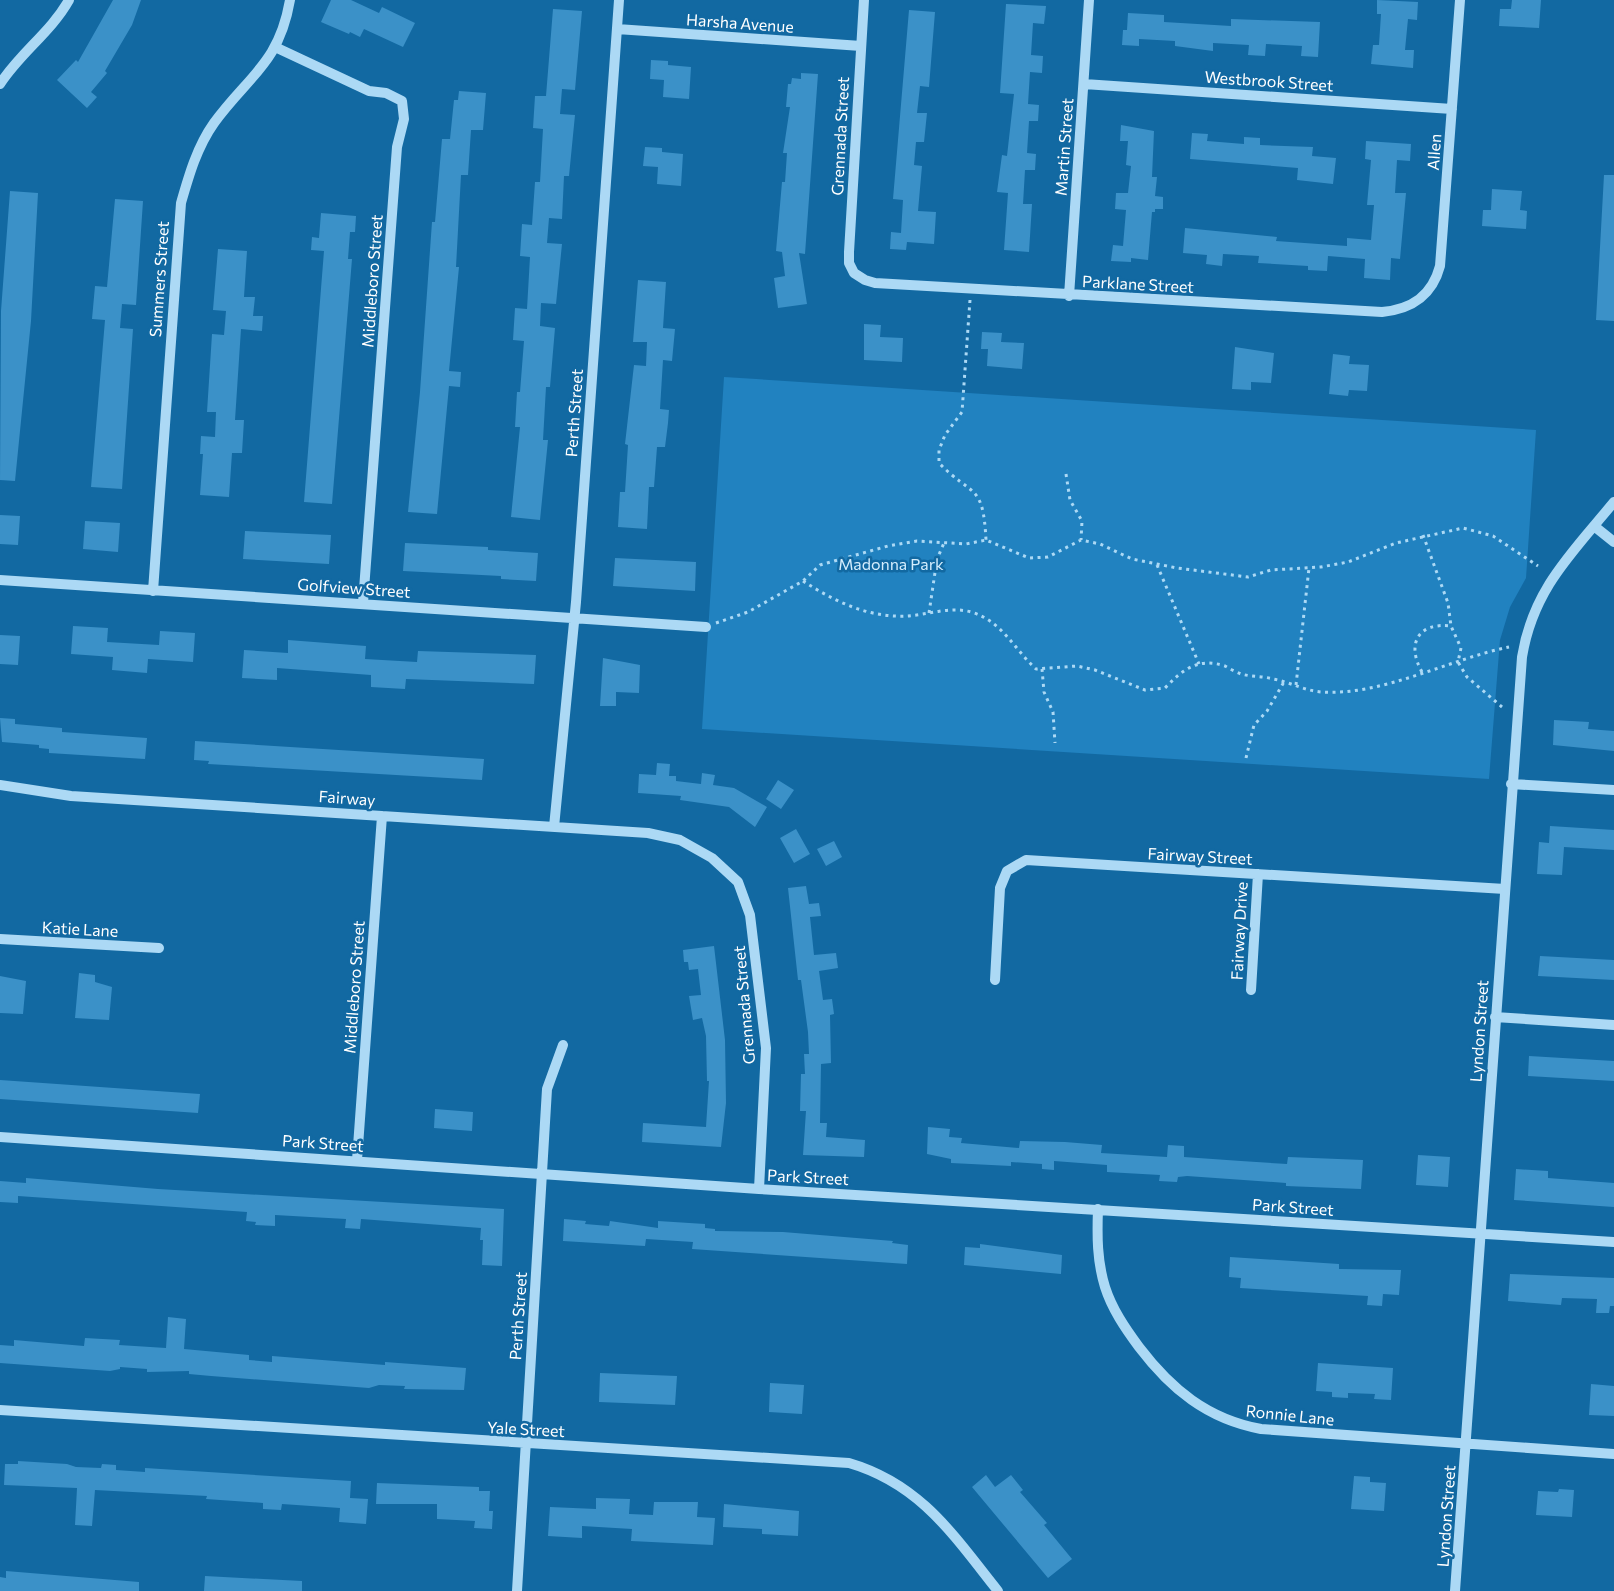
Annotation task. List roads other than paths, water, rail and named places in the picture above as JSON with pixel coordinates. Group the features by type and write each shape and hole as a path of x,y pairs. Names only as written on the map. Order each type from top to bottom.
{"street":[{"path":"0,84 22,55 55,20 69,0"},
{"name":"Summers Street","path":"153,591 181,203 191,168 205,138 225,110 256,77 275,47 290,0"},
{"name":"Perth Street","path":"555,827 619,0"},
{"name":"Grennada Street","path":"854,273 849,263 849,252 864,0"},
{"name":"Martin Street","path":"1069,296 1089,0"},
{"name":"Allen","path":"1420,300 1433,284 1440,266 1460,0"},
{"name":"Harsha Avenue","path":"617,29 861,46"},
{"name":"Middleboro Street","path":"275,47 369,91 386,93 402,101 404,119 397,147 363,603"},
{"name":"Westbrook Street","path":"1084,84 1452,109"},
{"name":"Parklane Street","path":"854,273 875,283 1069,296 1382,312 1399,311 1420,300"},
{"name":"Lyndon Street","path":"1455,1591 1518,687 1527,628 1538,602 1554,575 1614,502"},
{"path":"1594,526 1614,542"},
{"name":"Golfview Street","path":"0,580 706,627"},
{"path":"1511,784 1614,790"},
{"name":"Fairway","path":"0,785 71,796 648,833 667,836 690,845"},
{"name":"Middleboro Street","path":"357,1160 382,816"},
{"name":"Grennada Street","path":"690,845 712,858 738,882 750,915 766,1048 759,1189"},
{"name":"Fairway Street","path":"995,980 1000,888 1007,871 1026,860 1505,889"},
{"name":"Fairway Drive","path":"1251,990 1258,874"},
{"name":"Katie Lane","path":"0,939 159,948"},
{"path":"1495,1017 1614,1025"},
{"name":"Perth Street","path":"517,1591 547,1089 563,1045"},
{"name":"Park Street","path":"0,1137 759,1189 1614,1242"},
{"name":"Ronnie Lane","path":"1098,1209 1099,1260 1113,1308 1127,1331 1158,1372 1197,1405 1231,1422 1261,1429 1614,1454"},
{"name":"Yale Street","path":"0,1410 526,1444 827,1460 865,1468 900,1484 935,1513 998,1591"}],"park label":[{"name":"Madonna Park","path":"891,564"}]}
